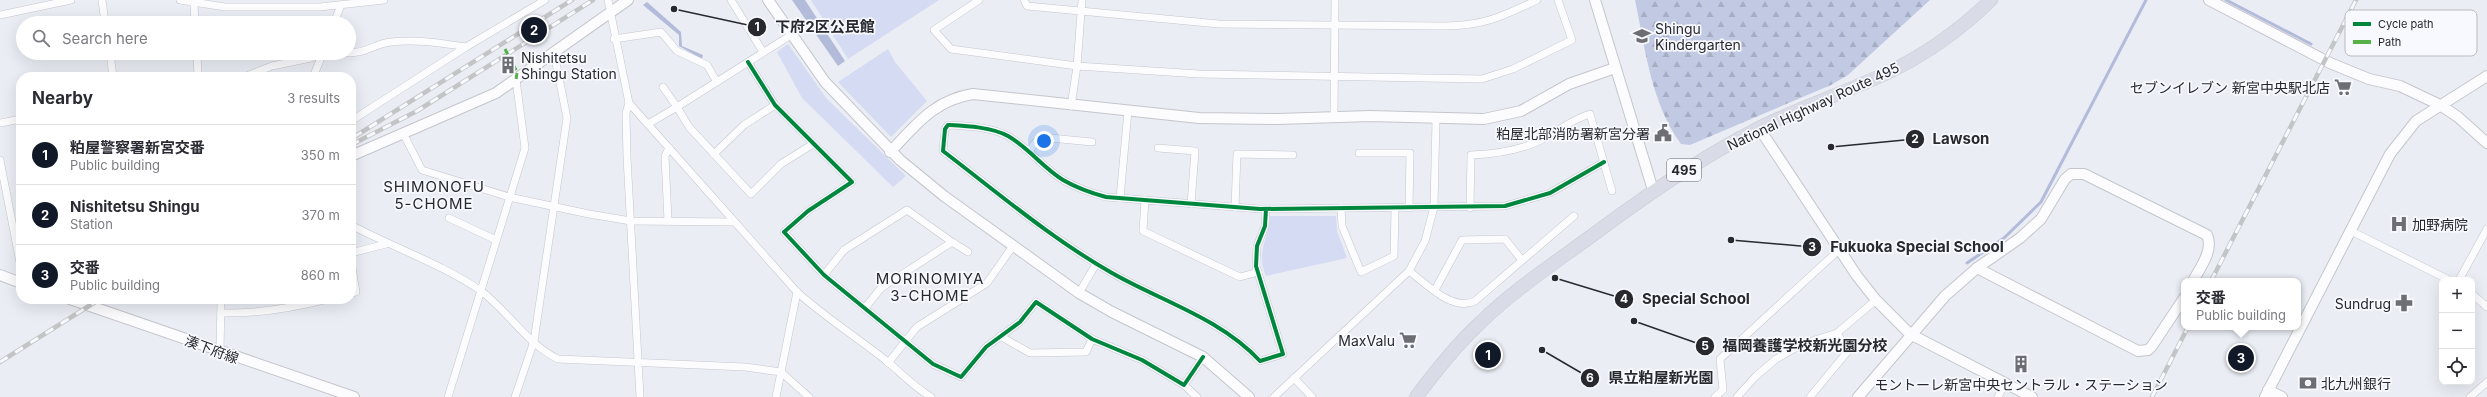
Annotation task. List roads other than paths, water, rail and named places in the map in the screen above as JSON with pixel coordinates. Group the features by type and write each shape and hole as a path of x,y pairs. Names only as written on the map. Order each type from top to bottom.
{"highway":[{"name":"National Highway Route 495","path":"1416,397 1446,358 1482,320 1507,299 1653,190 1696,162 1759,128 1889,72 1915,58 1948,36 1991,0"}],"street":[{"path":"0,15 72,0"},
{"path":"102,0 104,16"},
{"path":"180,0 194,4 225,7 250,3 320,7 384,0"},
{"path":"356,118 466,47 545,0"},
{"path":"608,0 614,39 629,103 797,292 826,318 888,362 912,386 931,397"},
{"path":"356,154 496,93 628,0"},
{"path":"731,0 763,52"},
{"path":"768,0 825,82 890,152 944,196 1079,293 1112,312 1204,357 1249,397"},
{"path":"979,0 934,30 951,49 1077,66 1199,74 1482,79 1513,69 1572,40 1558,0"},
{"path":"1024,0 1027,6 1219,24 1471,26 1494,20 1537,0"},
{"path":"1071,106 1077,66 1082,0"},
{"path":"1334,117 1335,0"},
{"path":"1595,0 1653,190"},
{"path":"2209,0 2330,63 2369,79 2400,86 2440,105 2458,117 2487,143"},
{"path":"194,4 195,16"},
{"path":"336,16 340,5"},
{"path":"614,39 660,32 678,51 707,65 716,82"},
{"path":"648,124 791,34"},
{"path":"356,53 362,53 389,42 441,43 466,47"},
{"path":"515,397 534,341 567,118 554,53"},
{"path":"111,60 112,72"},
{"path":"197,60 198,72"},
{"path":"257,72 272,66 301,60"},
{"path":"315,72 320,60"},
{"path":"748,62 775,106 852,182 808,211 784,232 824,275 933,364 961,377 986,347 1020,322 1036,302 1092,339 1142,360 1184,385 1197,397"},
{"path":"890,152 938,105 960,96 985,95 1071,106 1206,118 1370,116 1484,120 1508,116 1535,104 1581,78 1615,68"},
{"path":"2301,327 2390,154 2416,121 2487,76"},
{"path":"448,397 525,148 516,80"},
{"path":"663,87 689,127 751,194 782,164 813,144"},
{"path":"629,103 626,113 640,397"},
{"path":"714,154 744,126 775,106"},
{"path":"1120,198 1128,111"},
{"path":"1470,208 1471,155 1490,154 1524,147 1539,141 1582,116 1590,114 1612,191"},
{"path":"1274,397 1409,271 1425,241 1434,207 1436,118"},
{"path":"0,123 16,120"},
{"path":"1266,209 1265,226 1257,246 1256,266 1283,354 1260,361 1252,352 1211,323 1096,264 1016,207 943,151 945,129 948,125 993,130 1007,136 1029,151 1063,180 1088,192 1120,198 1266,209 1470,208 1505,206 1532,200 1567,185 1604,162"},
{"path":"1759,128 1876,300 1910,334 2032,397"},
{"path":"403,133 422,170 509,197 554,208 631,221 734,222"},
{"path":"1029,151 1040,137 1092,142"},
{"path":"668,221 665,156 669,148"},
{"path":"1158,148 1196,151 1191,204"},
{"path":"1359,153 1410,153 1409,208"},
{"path":"1234,207 1237,154 1293,155"},
{"path":"0,160 16,242"},
{"path":"1858,397 1937,303 1978,268 2030,229 2051,205 2065,179 2071,174 2077,173 2207,235 2210,244 2208,252 2195,278"},
{"path":"1145,200 1143,231 1240,277 1258,272"},
{"path":"1341,208 1342,226 1361,272 1394,256 1395,208"},
{"path":"824,275 844,250 907,210 968,252"},
{"path":"1409,271 1454,303 1468,304 1475,301 1521,259 1574,216"},
{"path":"449,218 496,240"},
{"path":"356,228 480,291 534,341 543,352 558,359 745,367 781,372 809,397"},
{"path":"2351,231 2443,277"},
{"path":"2461,277 2486,233"},
{"path":"1435,290 1462,240 1505,239 1521,259"},
{"path":"865,308 881,288 952,242"},
{"path":"356,252 386,244"},
{"path":"888,362 906,342 917,326 987,283 1013,246"},
{"path":"1715,397 1723,390 1720,359 1840,249"},
{"path":"1079,293 1096,264"},
{"path":"1978,268 2138,351 2148,350 2152,346 2181,302"},
{"path":"0,275 16,281"},
{"path":"776,397 797,292"},
{"path":"2475,297 2487,307"},
{"path":"1737,397 1756,376 1776,359 1802,344 1837,333 1876,300"},
{"name":"湊下府線","path":"87,304 220,352 354,397"},
{"path":"220,352 221,304"},
{"path":"221,313 246,314 286,309 307,304"},
{"path":"2282,397 2267,393 2300,330"},
{"path":"1810,397 1848,351 1837,333"},
{"path":"1000,336 1030,353 1086,352 1092,339"},
{"path":"1184,385 1204,357"},
{"path":"1294,378 1312,397"},
{"path":"1998,397 2005,382"},
{"path":"2470,397 2487,382"}],"waterway":[{"path":"1967,263 2004,238 2041,202 2146,0"},
{"path":"2226,0 2311,44"}],"railway":[{"path":"356,136 572,0"},
{"path":"356,142 417,111 593,0"},
{"path":"2351,10 2356,0"},
{"path":"2213,278 2345,21"},
{"path":"0,362 92,304"},
{"path":"2152,397 2186,330"}],"place":[{"name":"下府2区公民館","path":"674,9"},
{"name":"Nishitetsu Shingu","path":"534,30"},
{"name":"Shingu Kindergarten","path":"1642,36"},
{"name":"Nishitetsu Shingu Station","path":"508,65"},
{"name":"セブンイレブン 新宮中央駅北店","path":"2343,87"},
{"name":"粕屋北部消防署新宮分署","path":"1663,133"},
{"name":"Lawson","path":"1831,147"},
{"name":"加野病院","path":"2399,224"},
{"name":"Fukuoka Special School","path":"1731,240"},
{"name":"Special School","path":"1555,278"},
{"name":"Sundrug","path":"2404,303"},
{"name":"福岡養護学校新光園分校","path":"1634,321"},
{"name":"MaxValu","path":"1408,340"},
{"name":"県立粕屋新光園","path":"1542,350"},
{"name":"粕屋警察署新宮交番","path":"1488,355"},
{"name":"交番","path":"2241,358"},
{"name":"モントーレ新宮中央セントラル・ステーション","path":"2021,364"},
{"name":"北九州銀行","path":"2308,383"}],"district":[{"name":"SHIMONOFU 5-CHOME","path":"434,194"},
{"name":"MORINOMIYA 3-CHOME","path":"930,286"}]}
